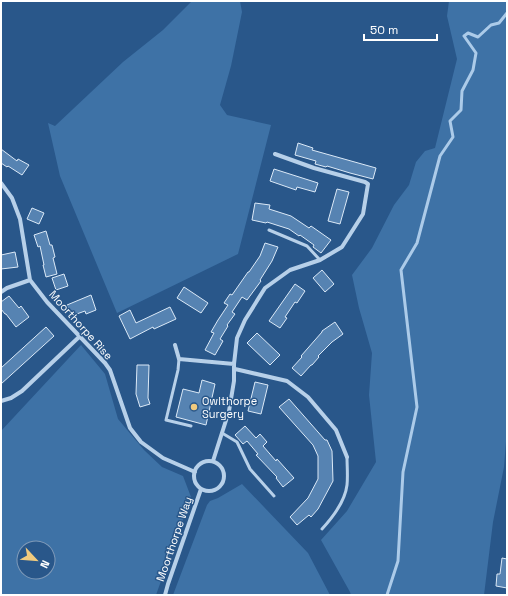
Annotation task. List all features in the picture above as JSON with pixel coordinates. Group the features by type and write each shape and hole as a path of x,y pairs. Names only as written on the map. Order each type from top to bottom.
{"street":[{"path":"194,472 200,463 207,460 212,461 229,411 234,381 237,338 245,320 265,288 290,270 320,260 342,247 363,214 368,184 314,168 275,154"},
{"name":"Moorthorpe Rise","path":"1,184 12,198 20,219 30,280 47,302 110,370 130,428 141,442 163,458 194,472"},
{"path":"1,292 7,288 30,280"},
{"path":"1,401 11,398 22,391 79,337"},
{"path":"175,345 179,359 234,366 287,381 308,397 336,430 347,456"},
{"name":"Moorthorpe Way","path":"194,472 197,485 201,489 212,491 220,487 225,477 224,472 218,463 212,461"},
{"name":"Moorthorpe Way","path":"165,595 201,489"}],"lane":[{"path":"269,230 307,246 320,260"},
{"path":"179,359 178,370 166,420 191,426"},
{"path":"222,433 237,442 250,469 274,496"},
{"path":"322,529 342,502 347,486 347,456"}],"shaded area":[{"path":"192,1 240,1 242,12 231,66 220,105 227,115 271,125 238,254 117,313 60,176 48,123 55,126 123,62 163,30"},
{"path":"449,1 507,1 507,429 504,467 493,522 484,595 351,595 321,540 347,511 376,462 369,395 372,353 359,308 352,275 372,248 394,205 409,185 416,162 425,151 435,148 457,59 447,16"},
{"path":"81,345 105,374 118,419 144,450 162,467 183,476 191,497 156,595 1,595 1,431"},
{"path":"242,484 308,553 330,595 173,595 207,505 210,501"}],"building":[{"path":"298,143 313,148 312,150 376,168 373,179 315,164 316,161 295,155"},
{"path":"1,149 17,161 18,159 29,165 22,175 1,163"},
{"path":"274,169 318,183 315,192 297,187 296,190 270,181"},
{"path":"337,189 349,192 340,224 328,221"},
{"path":"255,203 270,205 269,209 291,216 309,228 311,226 331,240 321,253 313,247 314,245 289,229 267,222 252,220"},
{"path":"32,208 44,213 39,224 27,219"},
{"path":"46,231 50,245 52,245 55,257 53,258 57,274 46,277 40,246 38,247 34,235"},
{"path":"265,243 278,247 272,261 260,280 261,281 247,300 242,297 232,312 235,314 227,325 228,326 220,339 223,341 215,355 205,350 214,333 211,332 228,305 224,303 230,294 232,295 260,256"},
{"path":"15,252 18,267 1,269 1,255"},
{"path":"322,270 334,284 325,292 313,278"},
{"path":"64,274 68,286 56,290 52,278"},
{"path":"295,284 305,291 297,303 295,302 280,328 269,321"},
{"path":"184,287 208,303 201,313 177,298"},
{"path":"91,295 96,310 86,314 85,311 71,316 67,305"},
{"path":"9,296 19,308 21,306 29,317 16,327 1,309 1,302"},
{"path":"170,307 176,319 154,329 153,327 130,339 119,316 130,310 136,323"},
{"path":"335,322 343,334 332,342 318,356 319,357 301,376 292,368 322,331"},
{"path":"46,327 54,336 1,384 1,368"},
{"path":"257,333 280,355 270,365 247,343"},
{"path":"137,365 149,365 148,398 150,404 140,407 136,394"},
{"name":"Owlthorpe Surgery","path":"202,380 215,384 206,425 176,417 183,389 199,393"},
{"path":"255,382 268,385 261,414 248,411"},
{"path":"289,399 325,440 327,440 332,451 333,481 318,509 311,517 309,515 297,525 290,517 308,498 318,479 318,456 313,445 279,407"},
{"path":"245,426 256,438 260,434 267,442 263,446 294,478 283,487 276,478 277,477 256,455 258,454 247,441 243,444 235,435"},
{"path":"502,558 507,559 507,588 496,586 497,574 500,574"}],"waterway":[{"path":"387,595 398,561 403,472 417,407 401,270 417,243 440,156 453,137 450,121 461,110 462,91 473,70 476,53 464,36 468,33 478,37 491,25 499,23 507,13"}],"place":[{"name":"Owlthorpe Surgery","path":"194,407"}]}
